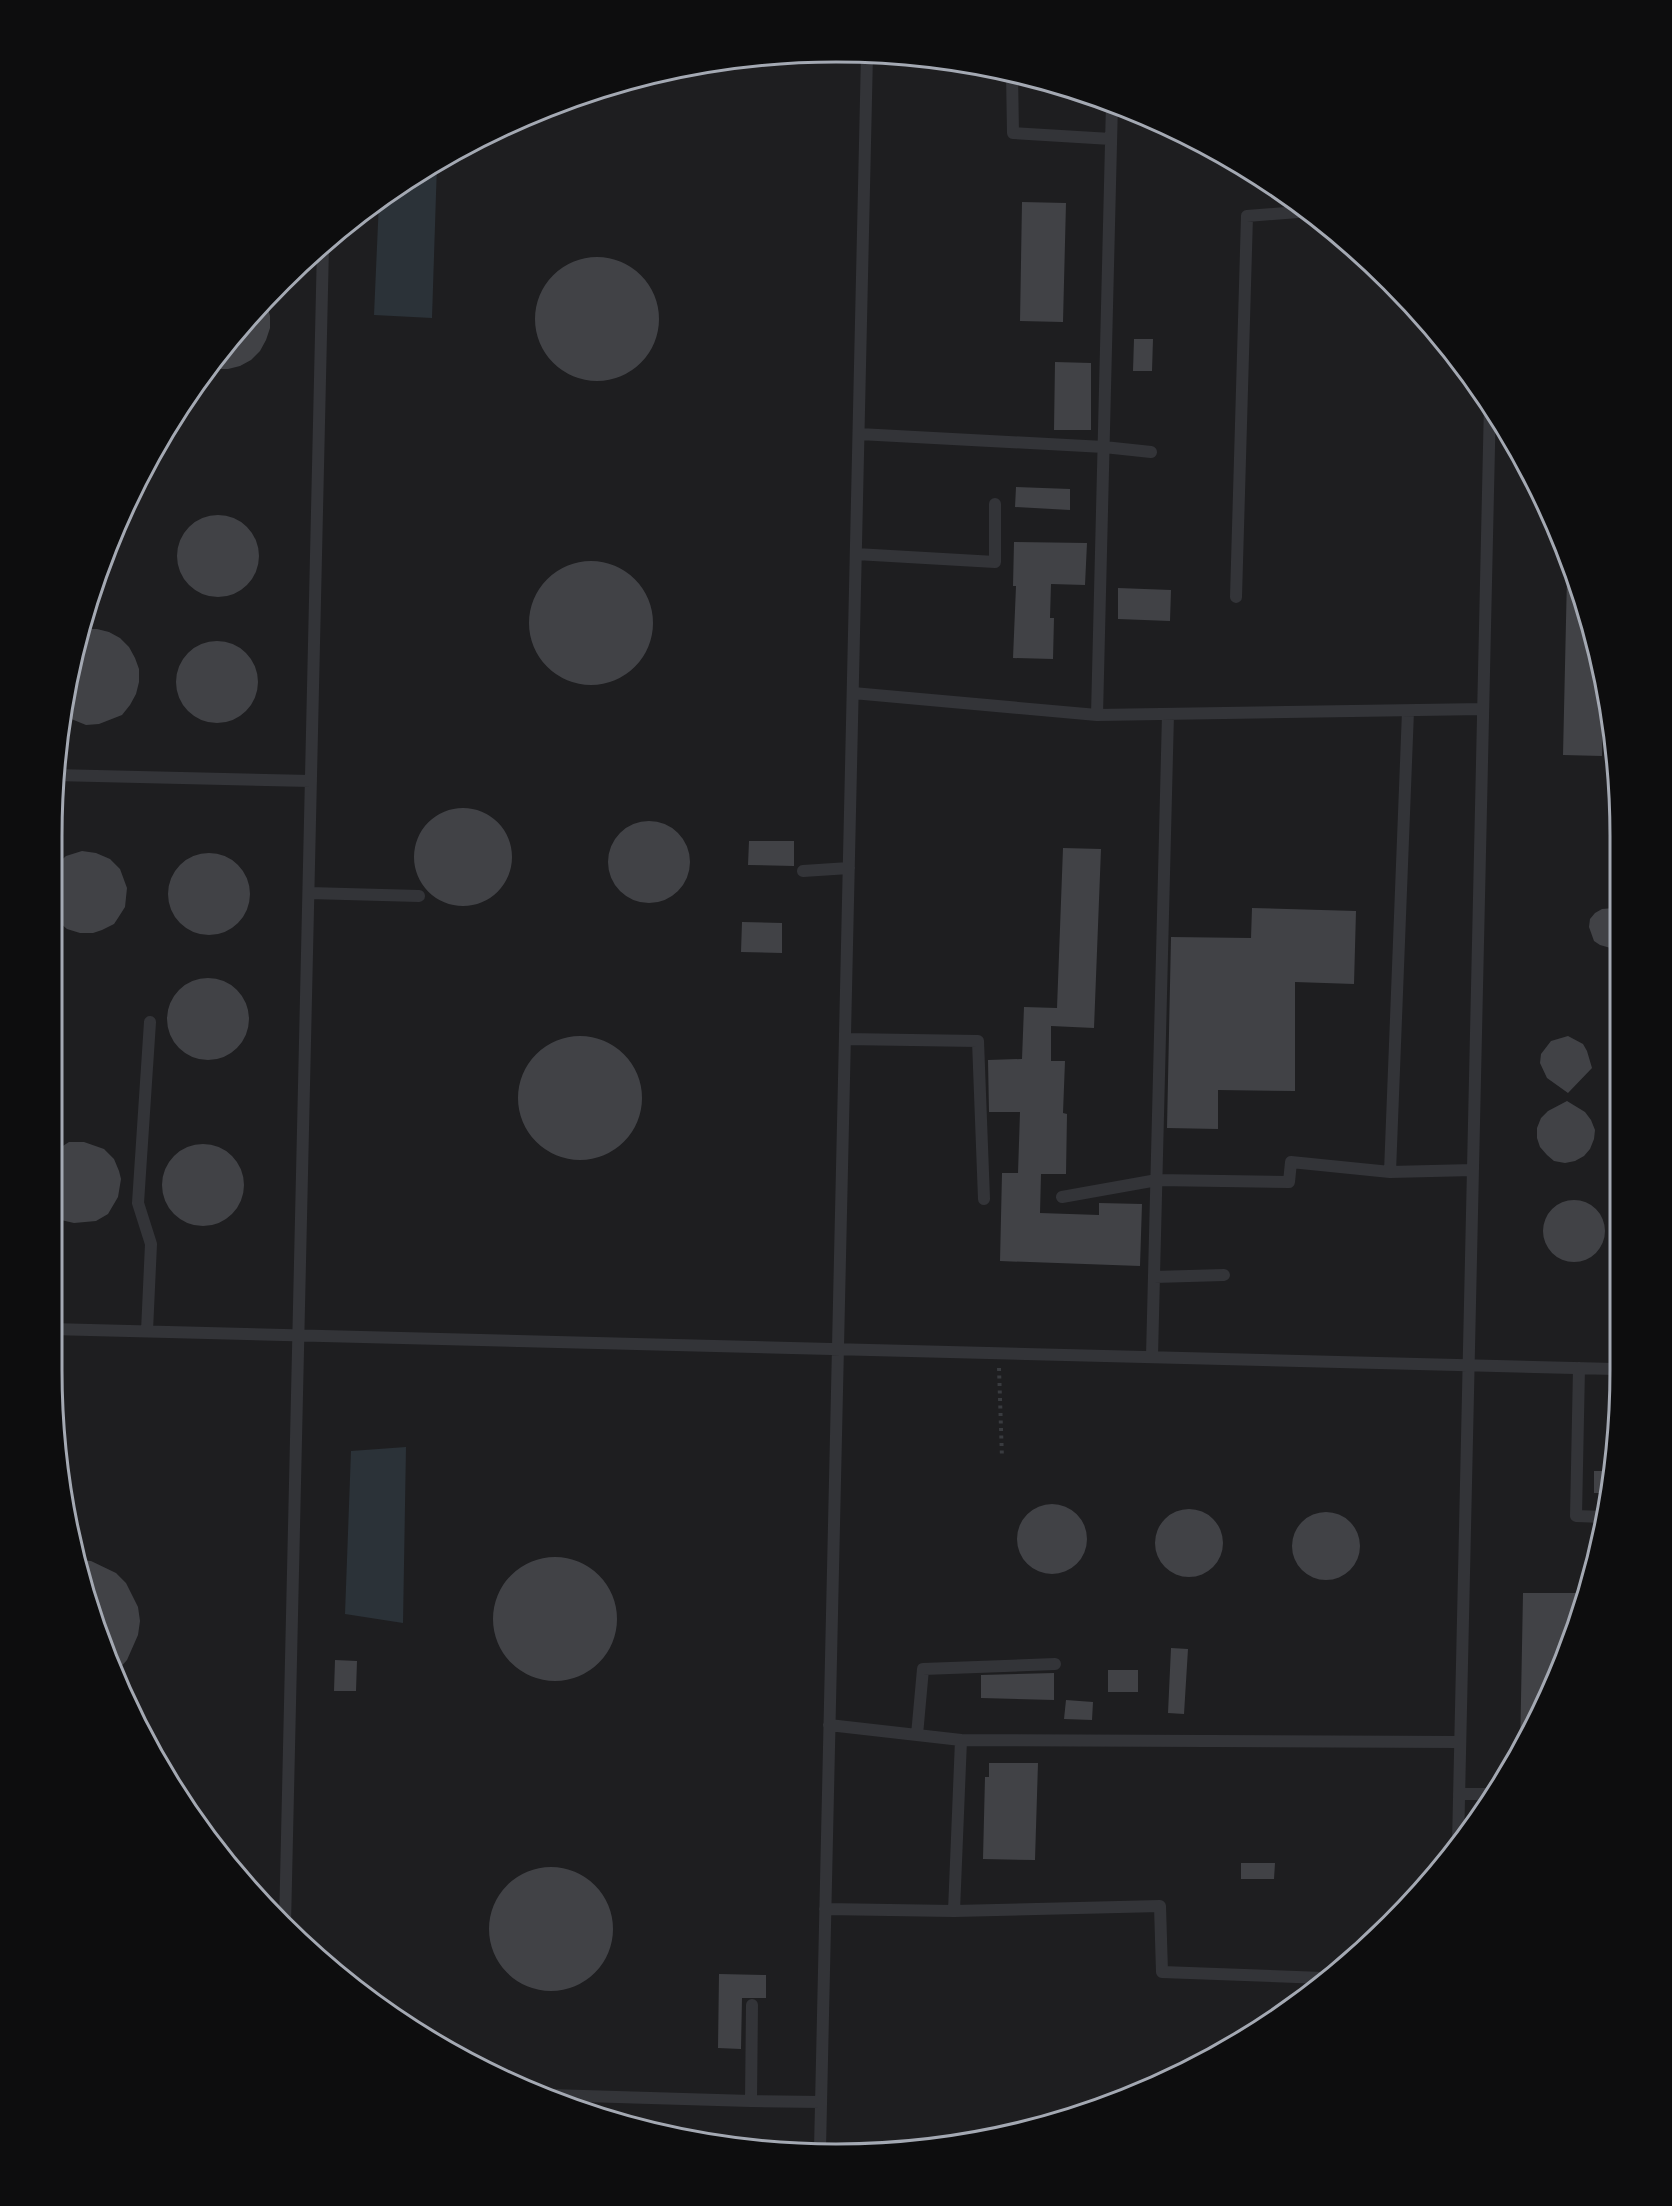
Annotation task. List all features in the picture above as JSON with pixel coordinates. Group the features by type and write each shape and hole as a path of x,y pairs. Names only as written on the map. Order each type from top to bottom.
{"lane":[{"path":"820,2144 867,63"},
{"path":"1012,82 1013,133 1111,139"},
{"path":"1097,715 1112,113"},
{"path":"1236,597 1248,216 1294,212"},
{"path":"285,1915 323,256"},
{"path":"1458,1830 1490,421"},
{"path":"859,434 1104,447 1151,452"},
{"path":"856,554 995,562 995,504"},
{"path":"853,693 1097,715 1483,709"},
{"path":"1390,1172 1408,711"},
{"path":"1152,1356 1168,714"},
{"path":"64,775 311,781"},
{"path":"803,871 849,868"},
{"path":"309,893 419,896"},
{"path":"147,1331 151,1244 138,1203 150,1022"},
{"path":"845,1039 978,1041 984,1199"},
{"path":"1062,1197 1156,1180 1289,1182 1291,1161 1390,1172 1473,1170"},
{"path":"1154,1276 1224,1275"},
{"path":"62,1329 1610,1369"},
{"path":"1579,1368 1576,1516 1597,1517"},
{"path":"917,1735 923,1669 1055,1664"},
{"path":"829,1725 961,1740 1460,1742"},
{"path":"954,1911 961,1740"},
{"path":"1459,1794 1484,1794"},
{"path":"825,1909 954,1911 1160,1906 1162,1972 1315,1978"},
{"path":"751,2100 752,2005"},
{"path":"566,2095 820,2102"}],"path":[{"path":"998,1353 1002,1458"}],"shaded area":[{"path":"785,63 887,63 937,68 987,76 1085,103 1132,120 1179,141 1223,165 1266,192 1347,254 1384,288 1450,365 1480,406 1507,449 1531,493 1552,540 1584,636 1596,685 1604,735 1609,785 1610,836 1609,1421 1596,1521 1584,1570 1552,1666 1531,1713 1480,1800 1418,1881 1384,1918 1307,1984 1266,2014 1223,2041 1179,2065 1132,2086 1036,2118 987,2130 887,2143 785,2143 685,2130 587,2103 540,2086 493,2065 406,2014 325,1952 288,1918 254,1881 192,1800 141,1713 120,1666 103,1619 76,1521 63,1421 63,785 76,685 88,636 120,540 141,493 192,406 254,325 288,288 365,222 406,192 493,141 540,120 636,88 685,76"},
{"path":"437,173 432,318 374,315 379,212"},
{"path":"406,1447 403,1623 345,1614 351,1451"}],"building":[{"path":"1022,202 1066,203 1063,322 1020,321"},
{"path":"597,257 621,262 641,275 654,295 659,319 654,343 641,363 621,376 597,381 573,376 553,363 540,343 535,319 540,295 553,275 573,262"},
{"path":"268,310 270,328 260,351 251,360 228,369 219,369"},
{"path":"1134,339 1153,339 1152,371 1133,371"},
{"path":"1055,362 1091,363 1091,430 1054,430"},
{"path":"1016,487 1070,489 1070,510 1015,507"},
{"path":"218,515 234,518 247,527 256,540 259,556 256,572 247,585 234,594 218,597 202,594 189,585 180,572 177,556 180,540 189,527 202,518"},
{"path":"1014,542 1087,543 1085,585 1051,584 1050,618 1054,618 1053,659 1013,658 1016,586 1013,586"},
{"path":"591,561 615,566 635,579 648,599 653,623 648,647 635,667 615,680 591,685 567,680 547,667 534,647 529,623 534,599 547,579 567,566"},
{"path":"1567,581 1596,685 1602,725 1602,756 1563,755"},
{"path":"1118,588 1171,590 1170,621 1118,619"},
{"path":"90,629 97,629 120,638 129,647 139,669 139,682 136,694 122,715 99,724 86,725 71,719 88,636"},
{"path":"217,641 233,644 246,653 255,666 258,682 255,698 246,711 233,720 217,723 201,720 188,711 179,698 176,682 179,666 188,653 201,644"},
{"path":"463,808 482,811 498,822 509,838 512,857 509,876 498,892 482,903 463,906 444,903 428,892 417,876 414,857 417,838 428,822 444,811"},
{"path":"649,821 665,824 678,833 687,846 690,862 687,878 678,891 665,900 649,903 633,900 620,891 611,878 608,862 611,846 620,833 633,824"},
{"path":"749,841 794,841 794,866 748,865"},
{"path":"1063,848 1101,849 1094,1028 1051,1026 1051,1061 1065,1061 1063,1113 1067,1114 1066,1174 1041,1174 1040,1213 1099,1215 1099,1203 1142,1204 1140,1266 1000,1261 1002,1173 1018,1173 1020,1112 989,1112 988,1060 1022,1059 1024,1007 1057,1008"},
{"path":"82,851 96,853 110,859 120,869 127,888 125,907 114,924 93,933 80,933 67,929 62,925 62,860 66,856"},
{"path":"209,853 225,856 238,865 247,878 250,894 247,910 238,923 225,932 209,935 193,932 180,923 171,910 168,894 171,878 180,865 193,856"},
{"path":"1252,908 1356,911 1354,984 1295,982 1295,1091 1218,1090 1218,1129 1167,1128 1171,937 1251,938"},
{"path":"1610,908 1610,948 1594,941 1589,927 1590,919 1602,909"},
{"path":"742,922 782,923 782,953 741,952"},
{"path":"208,978 224,981 237,990 246,1003 249,1019 246,1035 237,1048 224,1057 208,1060 192,1057 179,1048 170,1035 167,1019 170,1003 179,990 192,981"},
{"path":"580,1036 604,1041 624,1054 637,1074 642,1098 637,1122 624,1142 604,1155 580,1160 556,1155 536,1142 523,1122 518,1098 523,1074 536,1054 556,1041"},
{"path":"1568,1036 1583,1044 1592,1068 1568,1093 1547,1078 1540,1063 1541,1054 1551,1041"},
{"path":"1567,1101 1585,1112 1595,1130 1590,1149 1584,1156 1565,1163 1554,1161 1540,1147 1537,1128 1541,1118 1548,1111"},
{"path":"69,1142 84,1142 104,1149 114,1159 121,1179 118,1197 108,1214 96,1221 74,1223 62,1220 62,1147"},
{"path":"203,1144 219,1147 232,1156 241,1169 244,1185 241,1201 232,1214 219,1223 203,1226 187,1223 174,1214 165,1201 162,1185 165,1169 174,1156 187,1147"},
{"path":"1568,1200 1580,1200 1596,1209 1603,1219 1605,1231 1603,1243 1596,1253 1580,1262 1568,1262 1557,1257 1548,1248 1543,1237 1543,1225 1548,1214 1557,1205"},
{"path":"1594,1471 1604,1471 1600,1493 1594,1493"},
{"path":"1052,1504 1071,1510 1081,1520 1087,1539 1081,1558 1071,1568 1052,1574 1033,1568 1023,1558 1017,1539 1023,1520 1033,1510"},
{"path":"1182,1509 1196,1509 1208,1514 1218,1524 1223,1543 1218,1562 1208,1572 1196,1577 1182,1577 1170,1572 1160,1562 1155,1550 1155,1536 1160,1524 1170,1514"},
{"path":"1319,1512 1333,1512 1345,1517 1355,1527 1360,1546 1355,1565 1345,1575 1333,1580 1319,1580 1307,1575 1297,1565 1292,1553 1292,1539 1297,1527 1307,1517"},
{"path":"555,1557 579,1562 599,1575 612,1595 617,1619 612,1643 599,1663 579,1676 555,1681 531,1676 511,1663 498,1643 493,1619 498,1595 511,1575 531,1562"},
{"path":"86,1561 116,1573 126,1583 138,1607 140,1621 138,1635 127,1660 121,1667"},
{"path":"1523,1593 1577,1593 1552,1666 1520,1732"},
{"path":"1171,1648 1188,1649 1184,1714 1168,1713"},
{"path":"335,1660 357,1661 356,1691 334,1691"},
{"path":"1108,1670 1138,1670 1138,1692 1108,1692"},
{"path":"1054,1673 1054,1700 981,1698 981,1675"},
{"path":"1066,1700 1093,1702 1092,1720 1064,1719"},
{"path":"989,1763 1038,1763 1035,1860 983,1859 985,1777 989,1777"},
{"path":"1241,1863 1275,1863 1274,1879 1241,1879"},
{"path":"551,1867 575,1872 595,1885 608,1905 613,1929 608,1953 595,1973 575,1986 551,1991 527,1986 507,1973 494,1953 489,1929 494,1905 507,1885 527,1872"},
{"path":"719,1974 766,1975 766,1998 742,1998 741,2049 718,2048"}]}
